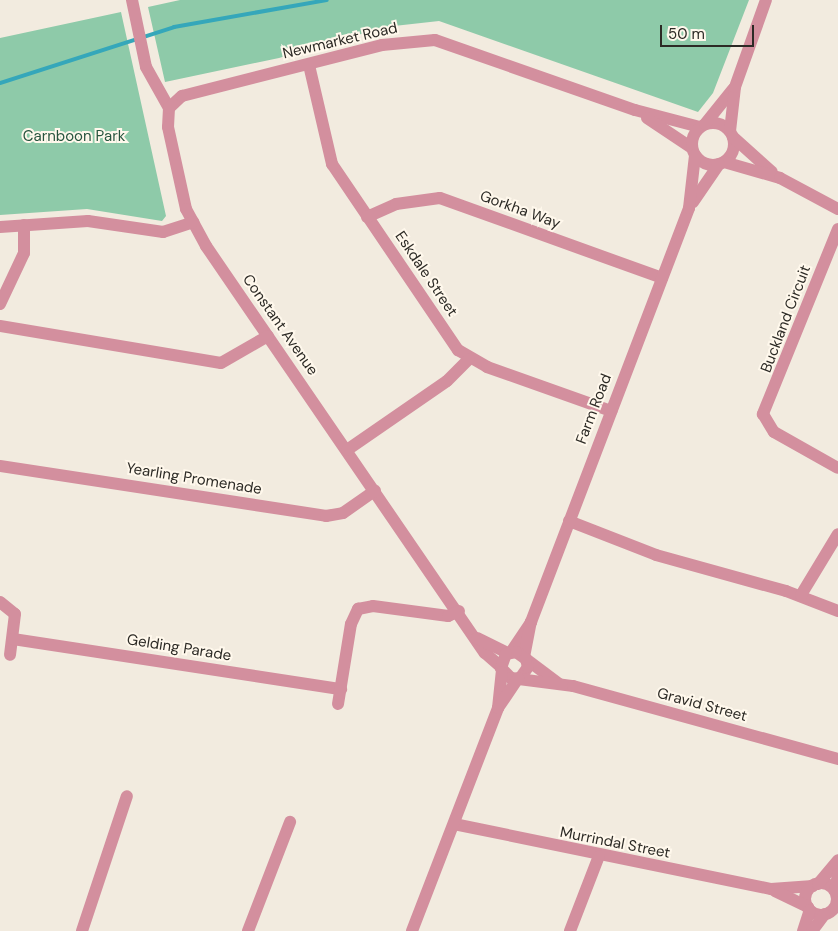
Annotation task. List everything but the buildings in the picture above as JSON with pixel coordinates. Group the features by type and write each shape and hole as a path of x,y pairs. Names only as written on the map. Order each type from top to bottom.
{"street":[{"path":"132,0 153,85 169,108"},
{"path":"722,163 732,154 735,87 766,0"},
{"name":"Newmarket Road","path":"169,108 182,96 382,45 435,40 635,110 702,126"},
{"name":"Eskdale Street","path":"309,65 332,164 458,350 469,359 610,411"},
{"path":"735,87 702,126 694,152 706,164 722,163 780,178 838,209"},
{"name":"Constant Avenue","path":"169,108 170,136 193,222 268,336 459,611 485,653 501,669"},
{"name":"Newmarket Road","path":"635,110 694,152"},
{"path":"702,126 719,124 780,178"},
{"name":"Farm Road","path":"689,208 694,152"},
{"name":"Farm Road","path":"520,678 527,670 525,658 531,622 689,208 722,163"},
{"name":"Gorkha Way","path":"367,217 396,204 440,198 662,278"},
{"path":"0,227 88,221 163,232 193,222"},
{"path":"0,304 24,253 24,225"},
{"name":"Buckland Circuit","path":"838,229 763,414 774,432 838,468"},
{"path":"0,326 220,363 268,336"},
{"path":"347,450 447,382 469,359"},
{"name":"Yearling Promenade","path":"0,466 326,516 343,513 375,491"},
{"path":"569,522 656,555 801,595 838,611"},
{"path":"801,595 838,534"},
{"path":"0,602 12,608 13,640 10,655"},
{"path":"338,704 358,609 373,606 448,616 459,611"},
{"name":"Farm Road","path":"501,669 509,653 531,622"},
{"path":"475,636 509,653"},
{"name":"Gelding Parade","path":"13,640 341,689"},
{"name":"Gravid Street","path":"509,653 525,658 558,683"},
{"path":"498,708 501,669"},
{"name":"Gravid Street","path":"501,669 520,678 558,683 838,759"},
{"path":"412,931 498,708 520,678"},
{"path":"82,931 127,796"},
{"path":"248,931 290,822"},
{"name":"Murrindal Street","path":"454,824 599,856 771,889 809,908"},
{"path":"570,931 599,856"},
{"path":"803,931 809,908 806,895 838,860"},
{"path":"812,931 836,905 838,874"},
{"path":"816,885 836,893"},
{"name":"Murrindal Street","path":"771,889 816,885"},
{"path":"809,908 831,912"}],"green space":[{"path":"180,0 749,0 713,93 698,112 439,21 385,27 279,58 165,82 148,7"},
{"name":"Carnboon Park","path":"121,12 166,216 162,221 87,209 0,215 0,38"}],"waterway":[{"path":"0,83 174,27 327,0"}]}
